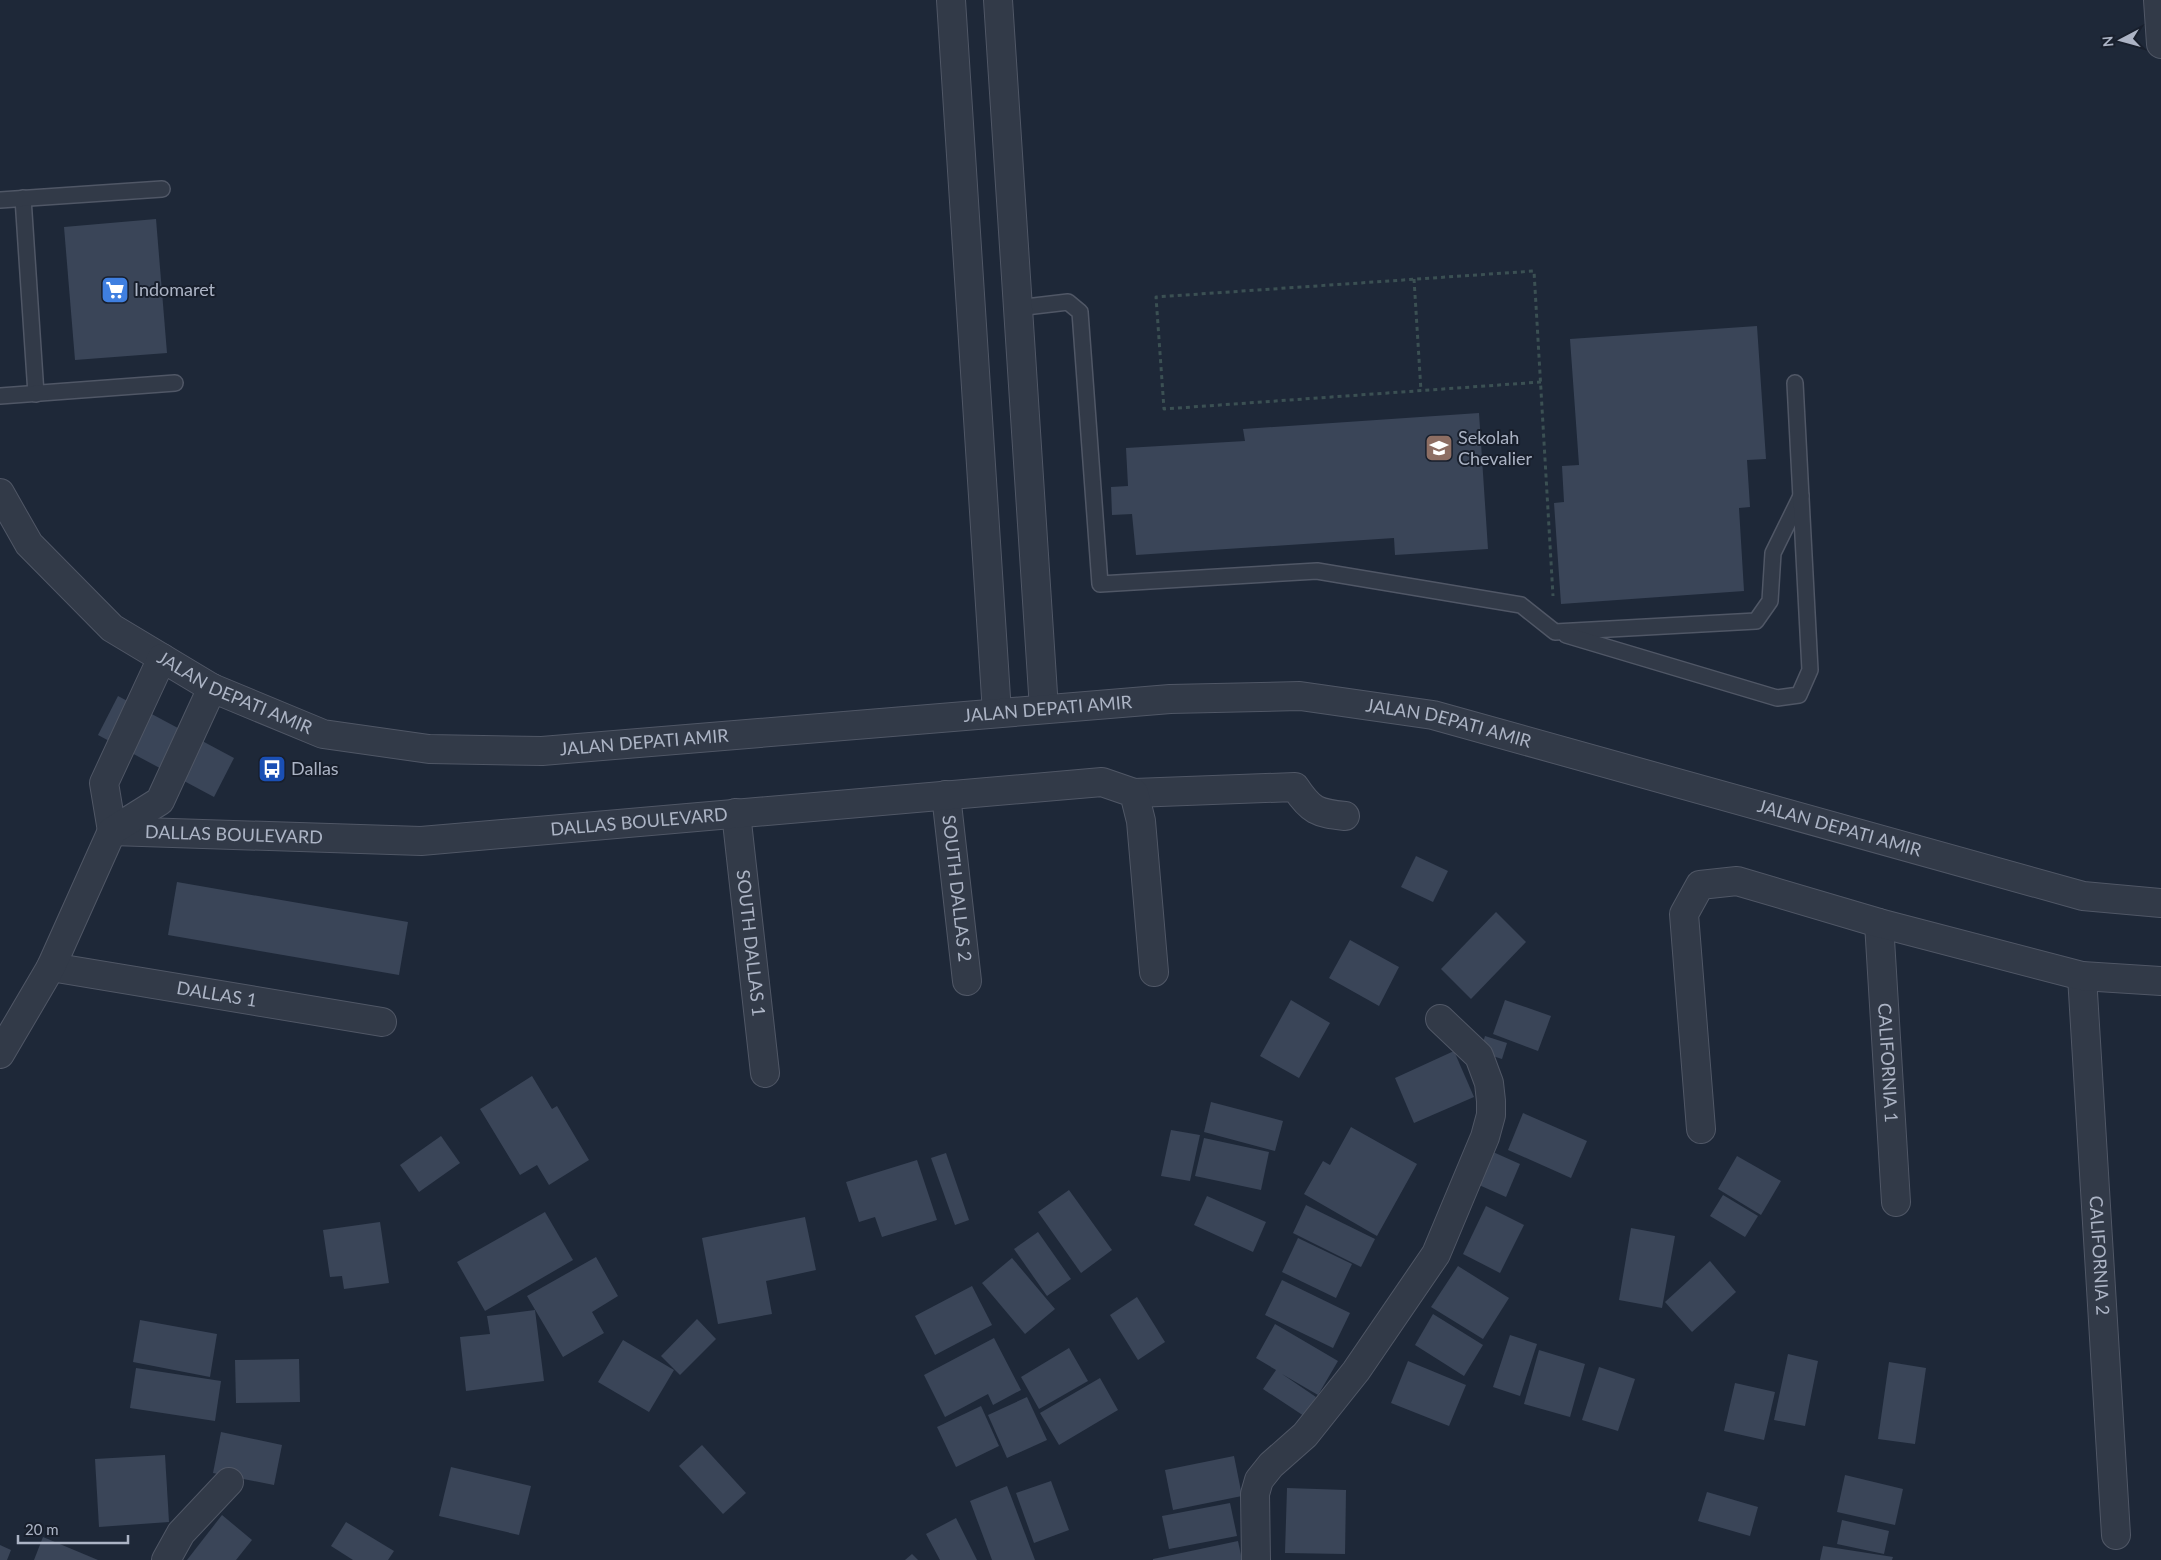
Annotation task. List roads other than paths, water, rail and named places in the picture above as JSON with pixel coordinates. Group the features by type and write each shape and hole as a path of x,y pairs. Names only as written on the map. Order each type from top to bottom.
{"street":[{"path":"951,0 997,713"},
{"path":"998,0 1044,709"},
{"path":"2158,0 2161,44"},
{"name":"JALAN DEPATI AMIR","path":"0,493 29,544 112,628 212,688 323,734 429,749 542,751 1170,699 1300,696 1433,715 2084,896 2161,903"},
{"path":"112,831 104,783 162,658"},
{"path":"0,1054 50,967 112,831 160,801 212,688"},
{"name":"DALLAS BOULEVARD","path":"112,831 420,841 1102,782 1134,793"},
{"path":"1154,972 1141,821 1134,793 1295,786 1305,802 1321,814 1346,816"},
{"name":"SOUTH DALLAS 2","path":"946,796 967,981"},
{"name":"SOUTH DALLAS 1","path":"736,813 765,1073"},
{"path":"1701,1129 1684,914 1700,885 1737,881 1879,923 2082,976 2161,981"},
{"name":"CALIFORNIA 1","path":"1879,923 1896,1202"},
{"name":"DALLAS 1","path":"50,967 382,1022"},
{"name":"CALIFORNIA 2","path":"2082,976 2116,1535"},
{"path":"1256,1560 1254,1494 1258,1480 1305,1436 1356,1371 1436,1254 1486,1137 1491,1115 1491,1101 1489,1083 1479,1056 1440,1018"},
{"path":"166,1560 181,1533 229,1482"}],"lane":[{"path":"0,200 162,189"},
{"path":"22,198 36,394"},
{"path":"1017,308 1068,302 1080,312 1100,584 1317,571 1521,605 1555,632 1777,698 1799,695 1810,670 1795,383"},
{"path":"0,396 175,384"},
{"path":"1555,632 1756,621 1770,601 1773,553 1801,496"}],"place":[{"name":"Indomaret","path":"115,290"},
{"name":"Sekolah Chevalier","path":"1439,448"},
{"name":"Dallas","path":"272,769"}]}
